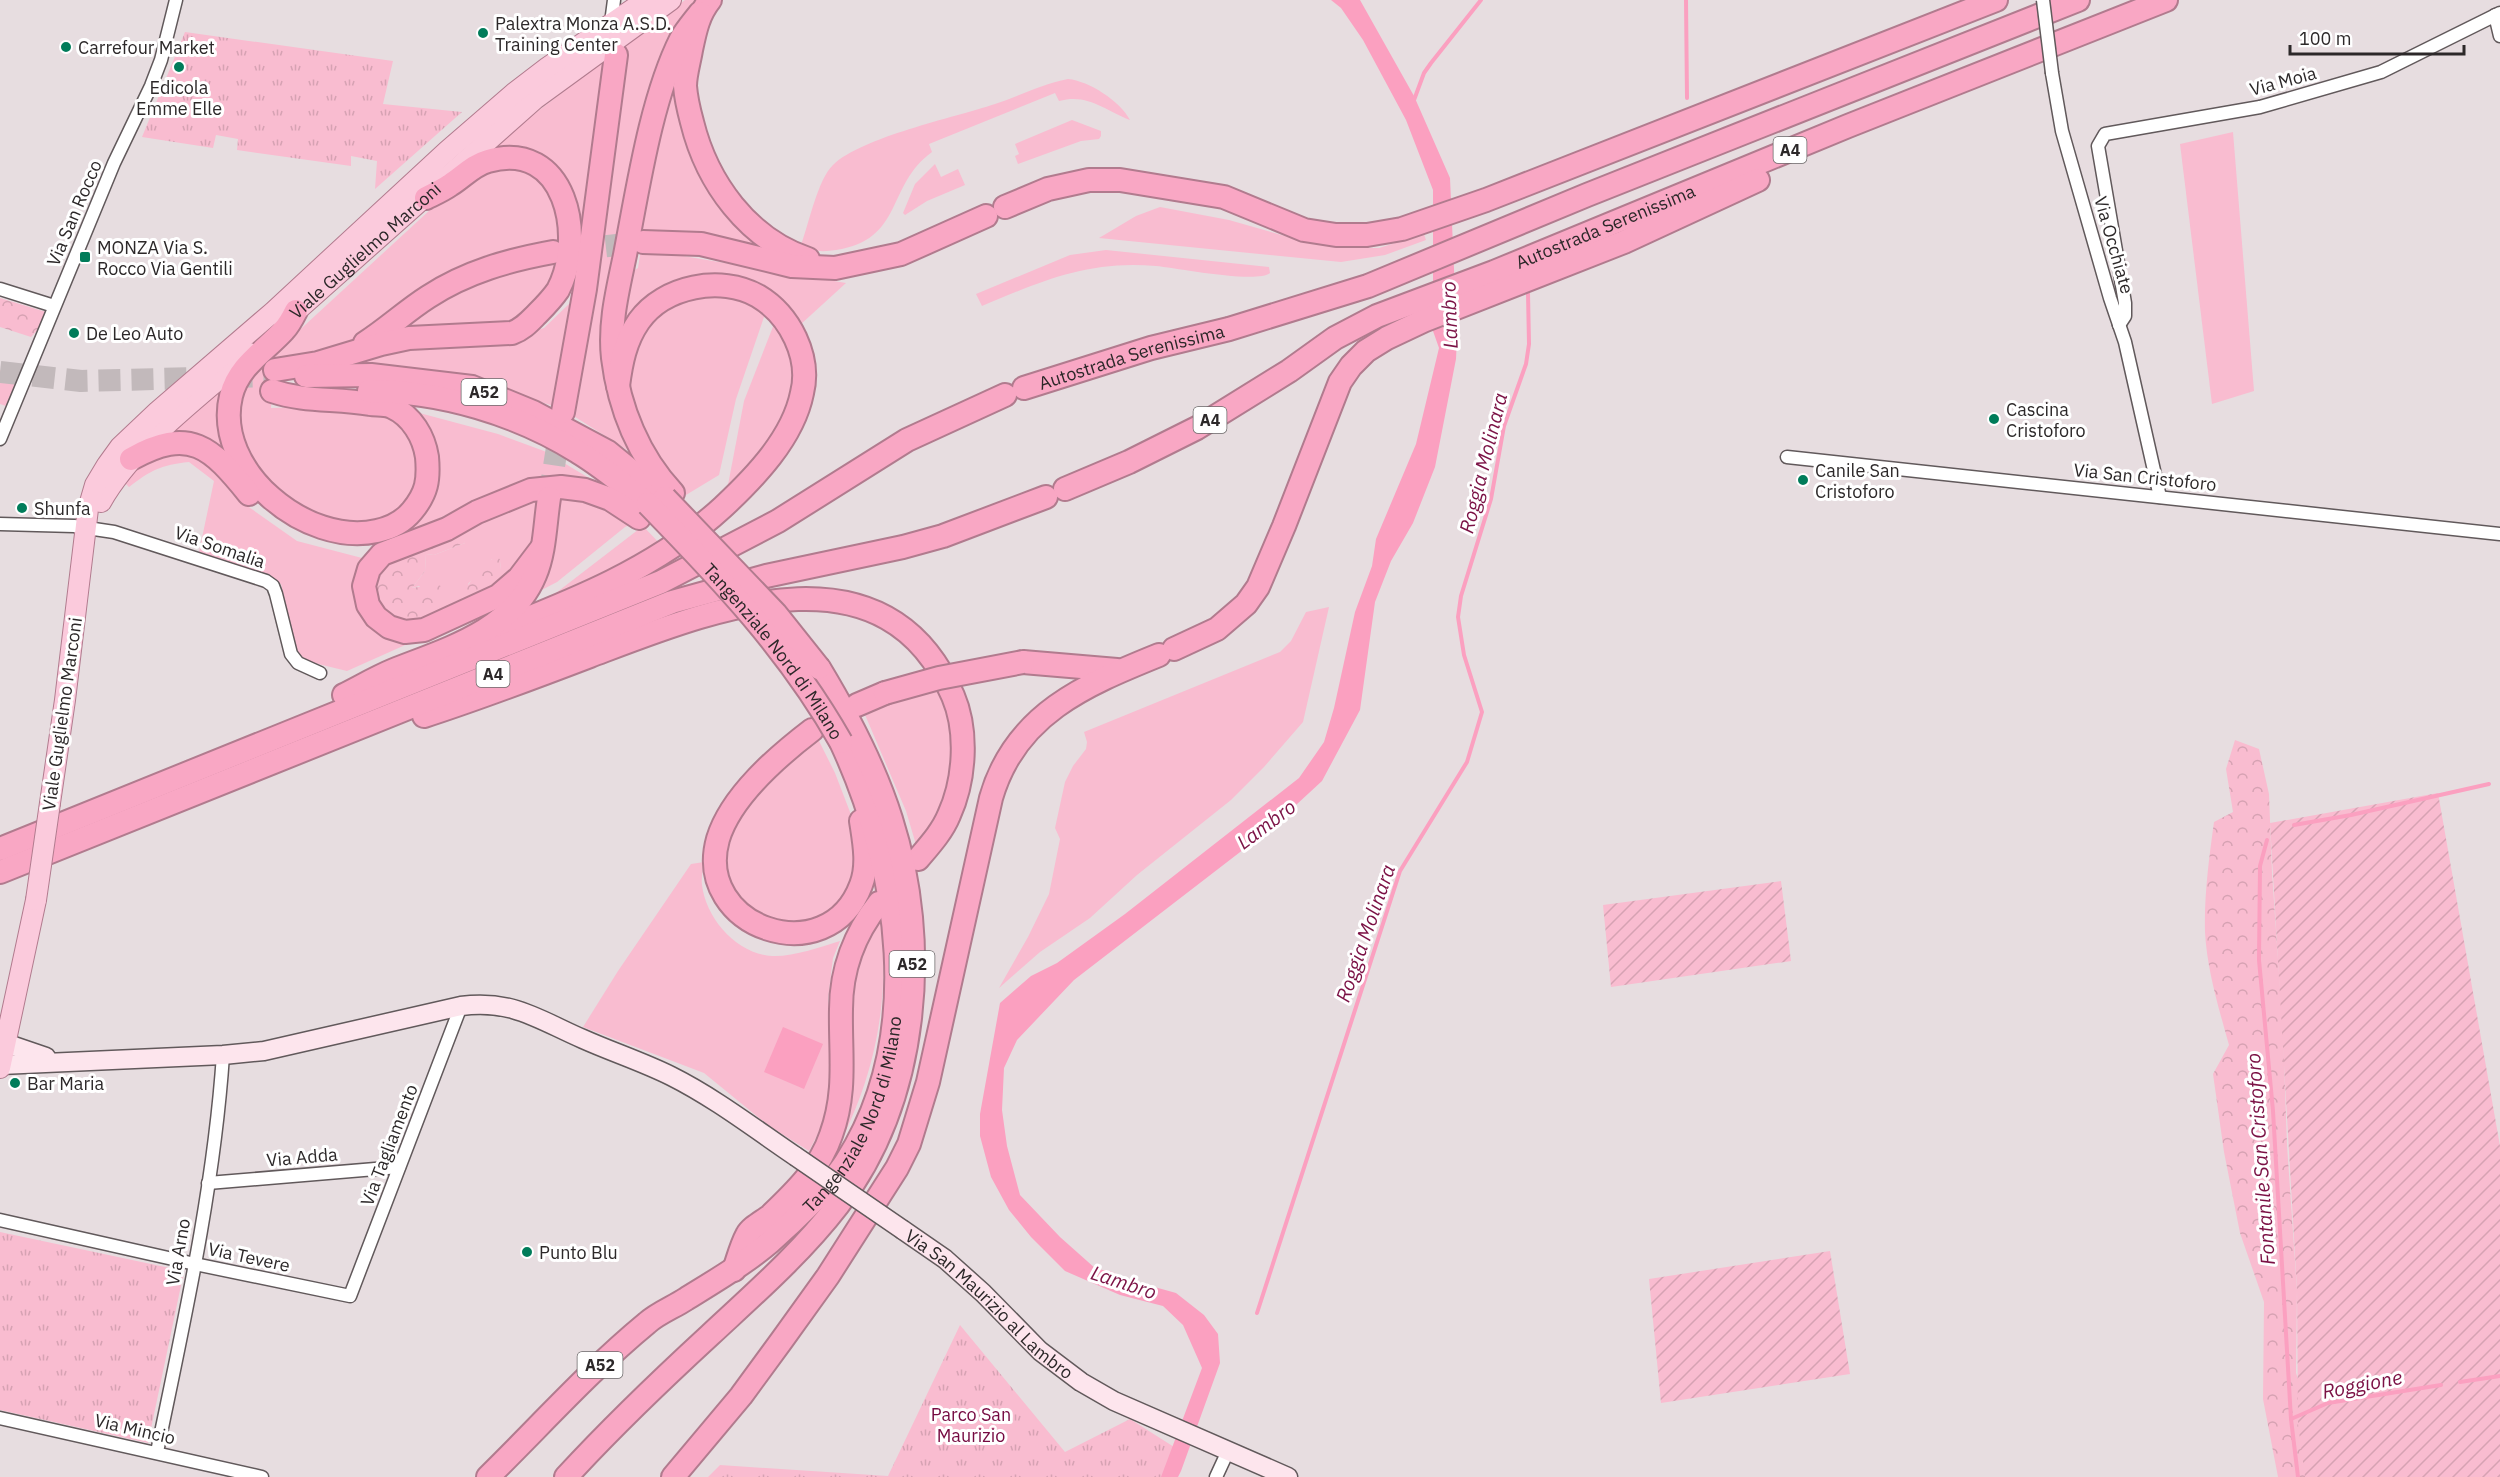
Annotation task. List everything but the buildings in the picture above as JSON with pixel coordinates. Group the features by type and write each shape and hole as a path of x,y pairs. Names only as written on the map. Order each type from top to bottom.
{"highway":[{"path":"643,242 701,244 792,266 835,268 901,254 1048,189 1089,180 1120,180 1224,197 1304,230 1336,235 1367,235 1402,229 1486,200 1996,0"},
{"name":"Autostrada Serenissima","path":"223,758 661,582 778,521 908,440 1014,391 1151,348 1229,329 1368,286 2078,0"},
{"name":"Autostrada Serenissima","path":"223,782 672,602 757,578 943,536 1056,493 1129,462 1197,428 1288,371 1335,338 1377,316 1495,282 1848,126 2166,0"},
{"path":"705,7 685,86 693,126 706,165 724,195 750,225 795,255 835,268"},
{"path":"131,459 161,444 176,442 205,448 219,459 270,516 293,531 346,547 367,548 389,543 440,522 477,512 531,490 561,487 585,490 610,499 656,504 648,464 631,429 618,386 612,341 615,304 636,196 670,66 682,37 705,7"},
{"path":"563,412 587,268 616,55"},
{"path":"426,198 450,186 474,166 500,158 511,158 530,163 543,169 556,183 563,194 570,219 566,263 559,288 551,300 522,329"},
{"path":"341,358 429,297 463,277 519,258 553,252"},
{"path":"273,379 381,344 409,338 502,335 522,329 549,315 558,307 573,292 587,268"},
{"path":"673,1477 741,1396 789,1331 865,1221 909,1144 928,1082 995,784 1008,758 1031,728 1066,697 1120,670 1217,629 1233,618 1252,596 1284,526 1340,382 1351,366 1366,351 1387,338 1495,282"},
{"path":"223,758 392,671 586,594 629,573 689,535 723,507 758,471 781,442 797,413 803,392 804,369 799,344 780,315 750,293 734,287 708,285 681,291 658,302 639,321 626,347 618,386"},
{"path":"273,379 294,398 349,400 392,407 411,420 425,444 428,470 425,494 405,519 386,529 360,535 338,533 319,527 300,519 276,502 261,487 238,454 231,434 229,415 235,384 245,367 286,328 296,311"},
{"name":"Tangenziale Nord di Milano","path":"273,379 371,375 472,387 533,412 608,452 656,504 776,614 819,668 841,703 877,779 902,858 910,915 912,1002 903,1068 892,1104 861,1170 819,1229 747,1301 613,1426 566,1477"},
{"path":"450,649 498,620 517,603 535,575 549,498"},
{"name":"Tangenziale Nord di Milano","path":"488,1477 591,1373 649,1321 734,1270 771,1241 818,1194 844,1164 858,1141 879,1092 890,1042 894,1017 895,955 889,886 872,817 860,783 839,751 817,699 786,657 720,578 694,569 656,504"},
{"path":"477,512 447,529 382,554 369,569 364,586 368,605 376,617 389,627 405,632 424,630 498,596 519,578 541,549"},
{"path":"223,782 483,697 661,630 711,614 781,599 822,598 866,608 907,631 925,648 937,664 956,703 962,754 956,796 945,823 918,860"},
{"path":"857,705 885,693 939,678 1023,662 1120,670"},
{"path":"812,730 764,771 727,818 718,839 715,859 719,879 726,896 739,912 756,925 774,933 796,934 817,929 836,919 851,905 862,884 865,856 861,821 839,751"},
{"name":"A4","path":"0,849 223,758"},
{"name":"A4","path":"0,872 223,782"},
{"path":"734,1270 748,1234 804,1183 830,1138 838,1114 842,1090 844,1066 841,1009 847,964 854,942 879,903"}],"main road":[{"name":"Viale Guglielmo Marconi","path":"0,1066 36,900 88,509 95,485 120,447 514,93 646,0"},
{"name":"Viale Guglielmo Marconi","path":"87,528 113,481 131,459 535,99 671,0"},
{"name":"Via San Maurizio al Lambro","path":"63,1060 223,1056 264,1051 461,1006 492,1004 515,1008 671,1077 705,1095 903,1230 963,1274 1018,1331 1060,1368 1114,1401 1288,1477"},
{"path":"5,1043 29,1053 63,1060"},
{"path":"0,1066 63,1060"}],"street":[{"name":"Via San Rocco","path":"0,439 114,163 158,69 176,0"},
{"path":"611,23 614,0"},
{"name":"Via Occhiate","path":"2043,0 2062,131 2125,342 2160,497"},
{"path":"2498,14 2500,36"},
{"name":"Via Moia","path":"2119,325 2125,316 2125,303 2098,146 2104,134 2260,107 2381,72 2498,14"},
{"path":"0,289 54,306"},
{"name":"Via San Cristoforo","path":"1787,457 2500,534"},
{"name":"Via Somalia","path":"0,524 87,528 114,532 266,581 273,586 276,594 291,654 298,663 320,673"},
{"name":"Via Tagliamento","path":"350,1296 461,1006"},
{"name":"Via Arno","path":"157,1452 195,1264 208,1183 223,1056"},
{"name":"Via Adda","path":"208,1183 399,1167"},
{"name":"Via Tevere","path":"0,1220 350,1296"},
{"name":"Via Mincio","path":"0,1418 262,1477"},
{"path":"1216,1477 1228,1451"}],"green space":[{"path":"685,0 703,0 673,39 611,282 631,446 629,451 572,415 624,46"},
{"path":"185,32 393,61 383,104 462,112 375,189 377,161 351,156 351,166 237,150 238,139 216,135 213,148 142,137"},
{"path":"605,60 578,272 578,217 566,180 548,160 536,154 523,149 492,146"},
{"path":"675,72 687,144 784,259 635,233"},
{"path":"1068,79 1103,93 1119,106 1130,120 1087,101 1069,99 1059,101 1055,93 929,144 932,152 917,165 884,223 873,235 858,244 827,251 809,249 801,245 823,180 833,165 847,155 909,129 995,104"},
{"path":"1072,120 1101,131 1101,136 1099,139 1081,141 1018,164 1015,156 1019,154 1015,144"},
{"path":"2233,132 2254,391 2212,404 2180,144"},
{"path":"935,164 941,177 958,169 965,185 927,201 905,215 903,213 915,184"},
{"path":"498,165 520,166 557,188 559,243 337,352 274,360 271,408 373,405 393,412 414,438 418,463 416,487 405,508 389,518 368,524 324,519 293,502 264,480 246,456 237,415 243,382 443,198"},
{"path":"1160,207 1229,220 1313,244 1348,248 1379,248 1424,234 1426,240 1385,255 1341,262 1099,238 1136,216"},
{"path":"641,249 846,283 800,325 697,278 620,339 630,273 638,268"},
{"path":"1106,250 1269,267 1270,273 1250,277 1156,266 1109,266 1066,274 982,306 976,294 1070,255"},
{"path":"557,259 553,278 543,295 515,322 399,332 433,303 452,293 493,277"},
{"path":"725,294 750,301 765,314 736,399 719,475 686,495 665,473 643,435 628,390 638,335 674,301"},
{"path":"0,298 46,312 43,324 31,337 0,327"},
{"path":"570,303 577,306 553,406 471,378 407,367 346,363 404,348 497,343 544,328"},
{"path":"774,324 781,332 796,374 785,418 745,473 727,490 744,401"},
{"path":"0,370 18,376 6,406 0,404"},
{"path":"232,379 220,411 226,435 239,464 254,484 273,503 295,519 319,531 344,538 370,538 394,531 415,515 425,503 433,480 433,456 430,444 412,411 498,434 544,451 604,487 554,482 518,486 487,496 405,533 384,540 365,544 333,540 307,531 271,508 260,498 235,464 223,452 200,443 161,441"},
{"path":"194,450 227,478 246,505 297,541 362,558 364,566 412,642 347,671 306,661 296,650 281,584 199,552 214,481 189,462 157,469 129,487 124,482 141,466 156,458"},
{"path":"558,491 638,521 625,527 557,582 532,595 536,604 552,596 643,526 662,546 513,621"},
{"path":"546,492 533,548 508,581 500,570 501,561 492,559 468,584 482,598 446,612 419,586 412,588 425,571 426,554 434,555 465,543 457,527"},
{"path":"463,533 465,543 434,555 426,554 425,571 412,588 437,584 446,589 446,612 409,624 382,613 376,589 383,565"},
{"path":"498,557 501,561 500,570 509,573 482,598 465,593 478,571"},
{"path":"1329,607 1303,722 1264,767 1231,800 1137,875 1090,918 1040,952 999,988 1049,894 1060,839 1055,828 1065,782 1073,766 1086,749 1087,742 1084,732 1280,652 1291,641 1306,612"},
{"path":"943,684 956,736 942,814 917,848 906,811 863,710"},
{"path":"818,739 835,773 850,812 861,859 844,901 805,925 760,919 727,888 721,846 770,771"},
{"path":"2235,740 2259,749 2269,794 2283,1031 2287,1145 2297,1290 2296,1373 2331,1477 2278,1477 2263,1399 2264,1302 2240,1233 2224,1152 2213,1074 2229,1045 2208,961 2205,932 2206,891 2214,822 2233,812 2226,769"},
{"path":"2438,793 2500,1146 2500,1477 2305,1477 2298,1424 2297,1290 2270,823"},
{"path":"704,862 702,885 710,910 725,932 747,949 759,954 780,956 840,941 833,958 828,999 835,1071 828,1114 809,1151 769,1126 704,1073 583,1027 691,864"},
{"path":"1781,881 1791,961 1611,987 1603,905"},
{"path":"880,916 883,982 875,1046 856,1107 827,1166 848,1008 859,953"},
{"path":"0,1232 184,1271 148,1443 0,1410"},
{"path":"1830,1251 1850,1374 1661,1403 1649,1279"},
{"name":"Parco San Maurizio","path":"960,1325 1065,1452 1130,1419 1182,1452 1169,1477 708,1477 720,1465 888,1476"}],"water":[{"name":"Lambro","path":"1331,0 1360,0 1414,96 1450,178 1456,359 1435,467 1413,523 1391,561 1375,602 1360,710 1322,781 1270,829 1074,980 1017,1040 1004,1068 1002,1110 1007,1146 1020,1195 1060,1237 1096,1269 1110,1271 1133,1281 1176,1293 1204,1315 1218,1334 1220,1363 1181,1471 1178,1477 1161,1477 1202,1368 1183,1325 1163,1306 1120,1295 1065,1271 1031,1237 1009,1210 991,1177 980,1136 980,1114 1000,1003 1031,976 1057,963 1125,914 1299,778 1324,742 1334,708 1355,612 1372,566 1376,539 1416,444 1439,348 1433,331 1433,190 1406,120 1363,40 1341,8"},
{"path":"783,1027 823,1044 804,1089 764,1072"}],"waterway":[{"path":"1414,100 1424,73 1481,0"},
{"name":"Roggia Molinara","path":"1686,0 1687,98"},
{"name":"Roggia Molinara","path":"1257,1313 1400,871 1467,762 1482,712 1464,655 1458,617 1461,596 1491,499 1504,426 1526,364 1529,344 1528,293"},
{"name":"Fontanile San Cristoforo","path":"2294,825 2351,815 2489,784"},
{"name":"Fontanile San Cristoforo","path":"2267,840 2260,866 2259,960 2273,1111 2291,1419 2298,1477"},
{"name":"Roggione","path":"2460,1382 2500,1376"},
{"name":"Roggione","path":"2291,1419 2328,1403 2441,1385"}],"tunnel":[{"path":"573,250 643,242"},
{"path":"0,372 81,381 274,376"},
{"path":"549,498 561,422"}],"place":[{"name":"Palextra Monza A.S.D. Training Center","path":"483,33"},
{"name":"Carrefour Market","path":"66,47"},
{"name":"Edicola Emme Elle","path":"179,67"},
{"name":"MONZA Via S. Rocco Via Gentili","path":"85,257"},
{"name":"De Leo Auto","path":"74,333"},
{"name":"Cascina Cristoforo","path":"1994,419"},
{"name":"Canile San Cristoforo","path":"1803,480"},
{"name":"Shunfa","path":"22,508"},
{"name":"Bar Maria","path":"15,1083"},
{"name":"Punto Blu","path":"527,1252"}]}
